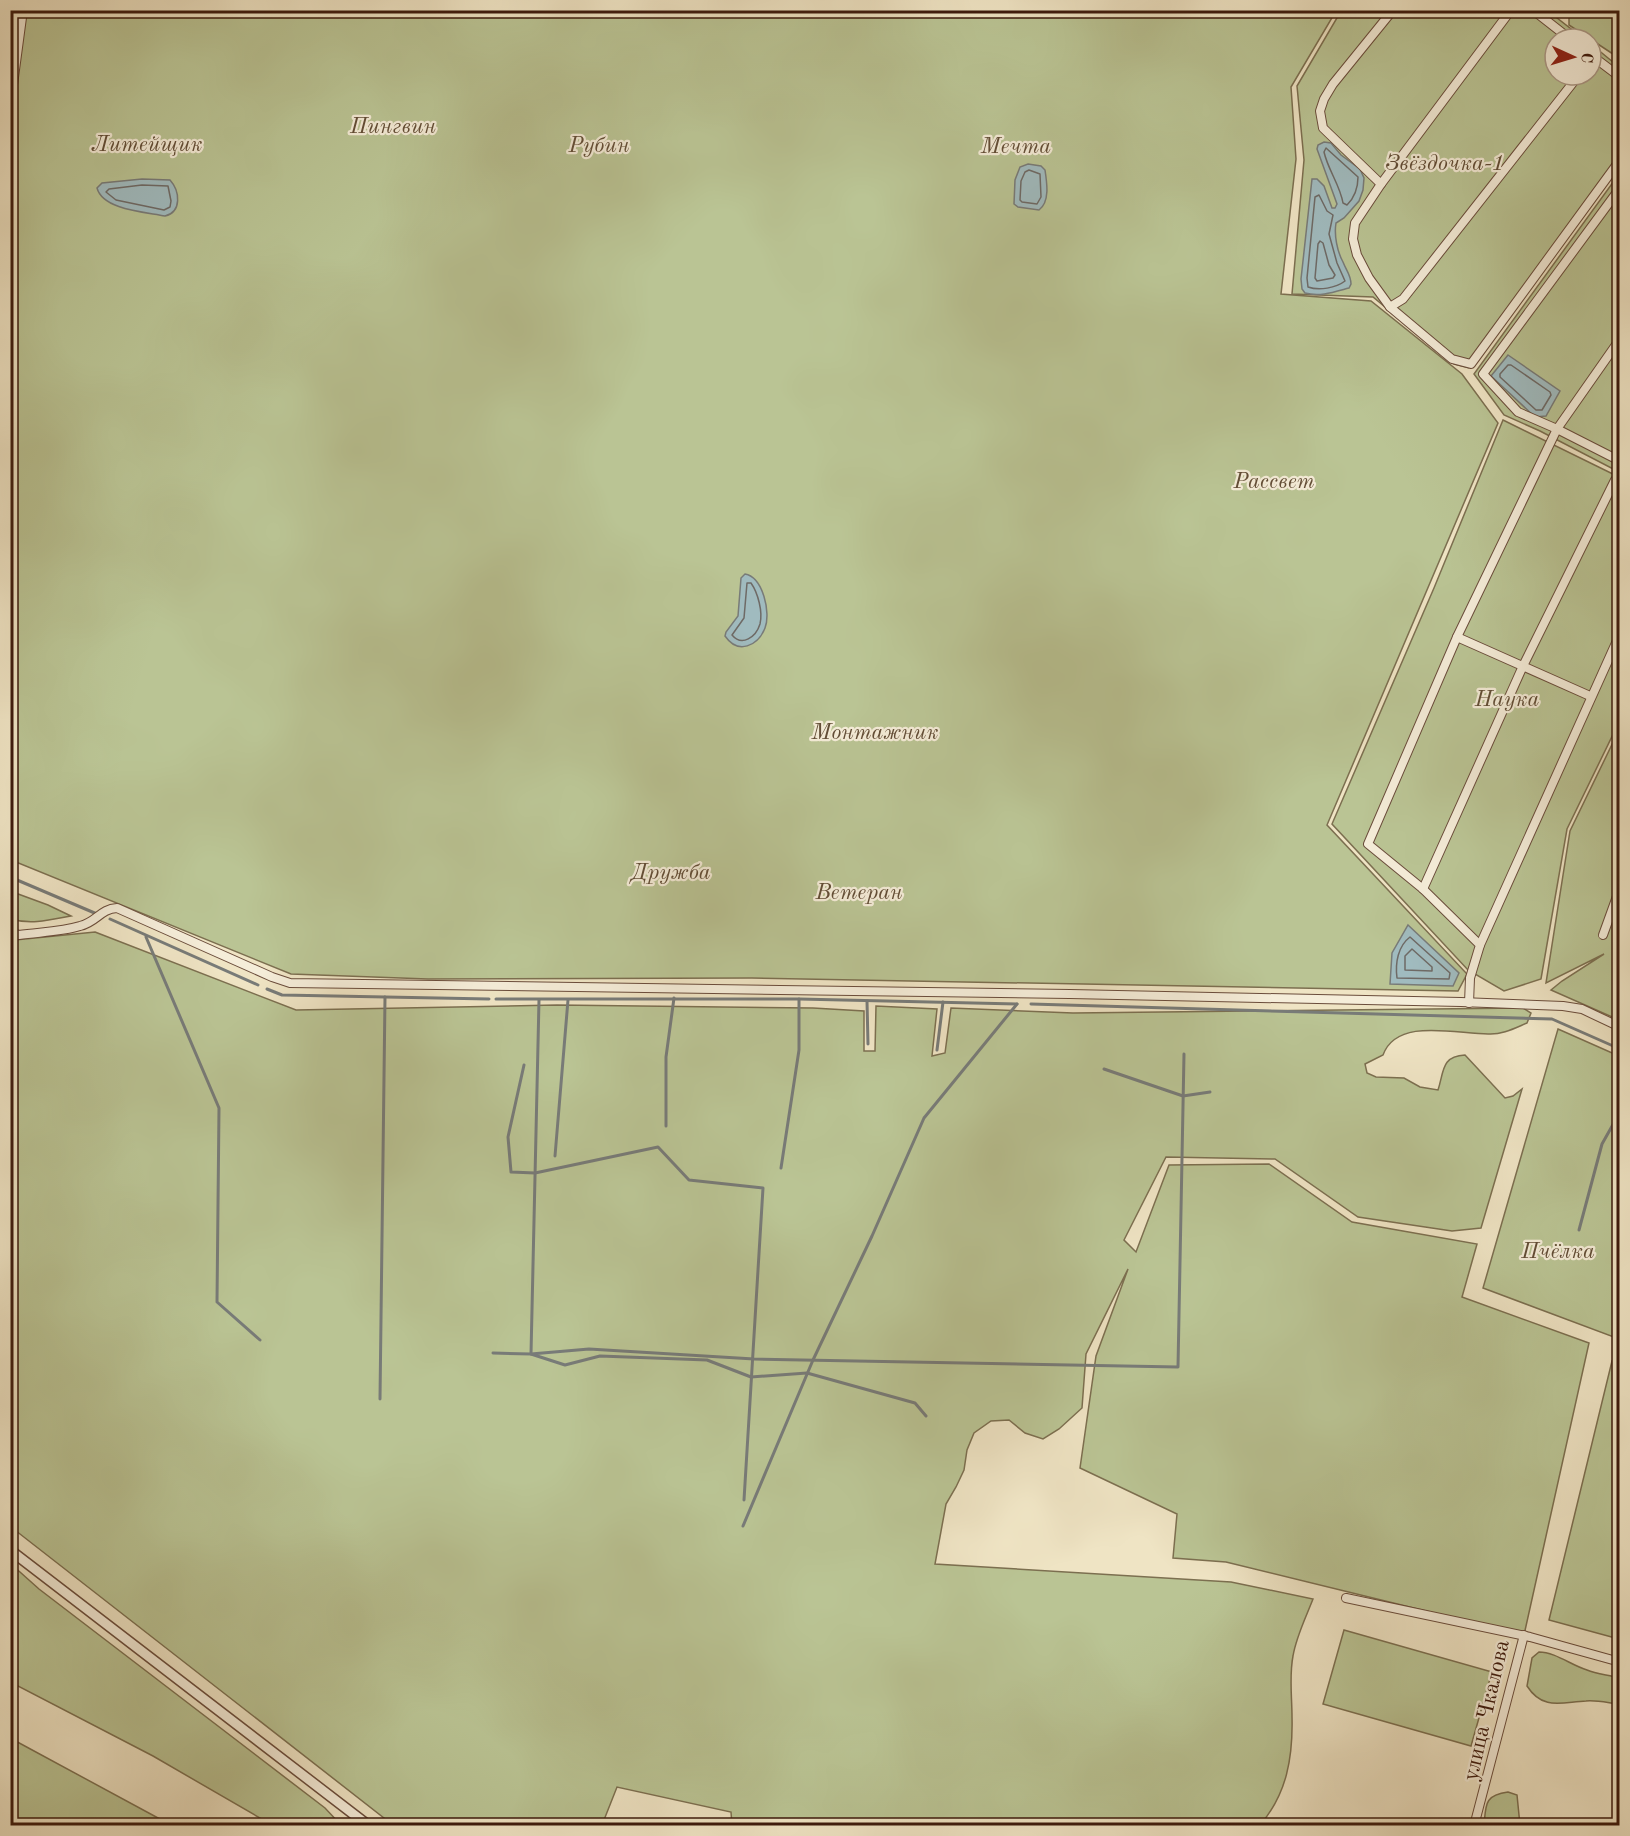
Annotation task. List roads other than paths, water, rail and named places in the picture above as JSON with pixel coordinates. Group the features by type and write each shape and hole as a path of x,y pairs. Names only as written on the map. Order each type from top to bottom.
{"street":[{"path":"10,107 23,10"},
{"path":"1381,184 1323,128 1320,111 1333,84 1393,10"},
{"path":"1511,10 1381,184 1355,223 1353,239 1357,255 1369,278 1390,307 1452,359 1471,364 1620,160"},
{"path":"1533,10 1555,27"},
{"path":"1603,65 1620,77"},
{"path":"1390,307 1403,298 1570,87"},
{"path":"1620,188 1483,374 1518,412 1620,461"},
{"path":"1480,945 1423,889 1368,844 1458,637 1557,429 1620,339"},
{"path":"1423,889 1523,666 1615,480"},
{"path":"1469,1003 1470,978 1480,945 1590,696 1620,634"},
{"path":"1458,637 1590,696"},
{"path":"1603,935 1617,903 1620,888"},
{"path":"10,932 19,935 80,926 93,921 108,909 117,908 272,978 290,983 1082,994 1563,1006 1582,1009 1620,1027"},
{"path":"10,1550 369,1826"},
{"name":"улица Чкалова","path":"1346,1598 1524,1635 1474,1826"},
{"path":"1524,1635 1620,1662"}],"water":[{"path":"1324,142 1331,143 1341,155 1360,169 1364,178 1363,190 1359,201 1344,218 1336,223 1336,243 1350,278 1349,288 1327,294 1311,294 1305,293 1302,289 1301,279 1312,179 1317,179 1324,186 1332,208 1335,208 1337,204 1317,149 1318,145"},
{"path":"1028,164 1041,166 1045,170 1046,197 1039,210 1018,207 1014,204 1015,180 1020,167"},
{"path":"142,179 170,180 176,190 178,201 171,214 165,216 126,209 107,201 97,188 102,183"},
{"path":"1508,355 1560,391 1546,416 1535,417 1491,376"},
{"path":"745,574 757,582 761,588 766,605 767,621 758,640 742,647 730,642 725,636 738,616 741,578"},
{"path":"1408,925 1459,973 1453,986 1390,984 1392,953"}],"waterway":[{"path":"10,877 97,914"},
{"path":"110,919 258,985"},
{"path":"146,937 219,1108 217,1302 260,1340"},
{"path":"267,989 282,995 489,999"},
{"path":"380,1399 385,997"},
{"path":"666,1126 666,1057 674,998"},
{"path":"496,999 799,999 1017,1004"},
{"path":"781,1168 799,1050 799,999"},
{"path":"539,1000 531,1354 565,1365 600,1356 707,1360 751,1377 807,1373 915,1403 926,1416"},
{"path":"555,1156 568,1000"},
{"path":"867,1001 868,1044"},
{"path":"937,1050 943,1002"},
{"path":"743,1526 813,1360 872,1236 924,1118 1017,1004"},
{"path":"1031,1004 1552,1019 1620,1049"},
{"path":"493,1353 531,1354 589,1349 754,1359 1178,1367 1184,1054"},
{"path":"524,1065 508,1137 511,1172 535,1173 658,1147 689,1180 763,1188 744,1500"},
{"path":"1104,1069 1183,1096 1210,1092"},
{"path":"1579,1230 1602,1144 1620,1112"}],"park label":[{"name":"Пингвин","path":"393,125"},
{"name":"Литейщик","path":"147,143"},
{"name":"Рубин","path":"599,144"},
{"name":"Мечта","path":"1016,145"},
{"name":"Звёздочка-1","path":"1445,162"},
{"name":"Рассвет","path":"1274,480"},
{"name":"Наука","path":"1507,698"},
{"name":"Монтажник","path":"875,731"},
{"name":"Дружба","path":"671,871"},
{"name":"Ветеран","path":"859,891"},
{"name":"Пчёлка","path":"1558,1250"}]}
